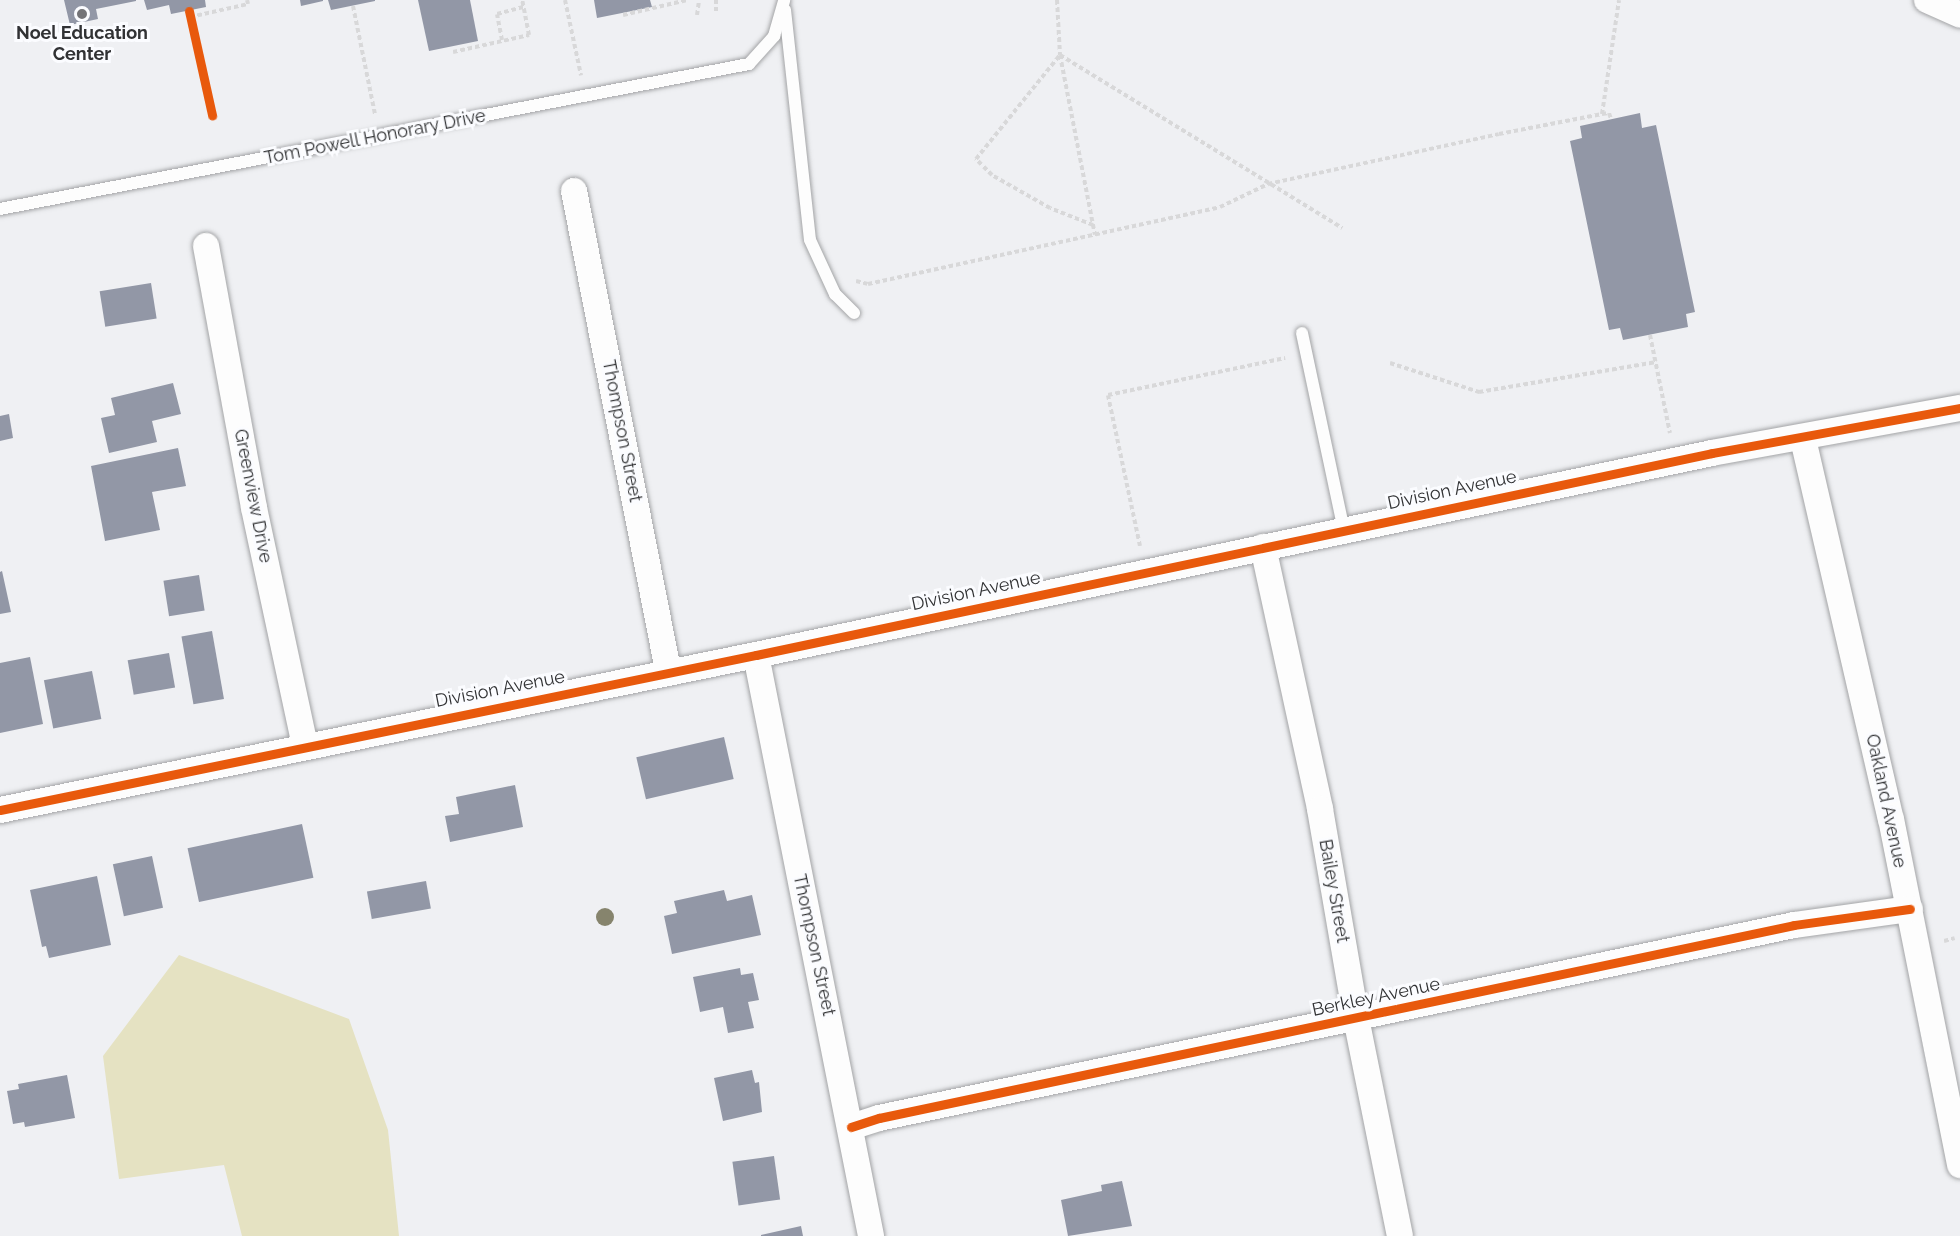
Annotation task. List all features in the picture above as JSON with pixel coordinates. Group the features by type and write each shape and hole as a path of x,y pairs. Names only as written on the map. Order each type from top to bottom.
{"street":[{"path":"1927,0 1960,15"},
{"name":"Thompson Street","path":"574,190 668,672"},
{"name":"Greenview Drive","path":"206,246 254,508 305,744"},
{"name":"Division Avenue","path":"0,810 305,744 756,655 1675,460 1803,439 1960,408"},
{"name":"Oakland Avenue","path":"1803,439 1910,909 1960,1165"},
{"name":"Bailey Street","path":"1263,547 1320,809 1356,1018 1400,1236"},
{"name":"Thompson Street","path":"756,655 871,1236"},
{"name":"Berkley Avenue","path":"851,1127 879,1118 1794,925 1910,909"}],"lane":[{"name":"Tom Powell Honorary Drive","path":"0,209 749,64 774,36 784,0"},
{"path":"784,0 810,240 835,294 854,313"},
{"path":"1302,333 1344,530"}],"path":[{"path":"193,27 190,14 248,4 248,0"},
{"path":"453,51 529,35 522,0"},
{"path":"565,0 586,96"},
{"path":"623,15 687,0"},
{"path":"697,15 699,0"},
{"path":"716,0 716,11"},
{"path":"1057,0 1060,55 1095,235"},
{"path":"1602,114 1618,0"},
{"path":"353,6 380,136"},
{"path":"502,40 497,14 523,7"},
{"path":"1060,55 1342,228"},
{"path":"1060,55 976,159 992,176 1050,208 1094,225"},
{"path":"851,280 868,284 1220,207 1268,184 1602,114 1609,113 1611,119"},
{"path":"1650,335 1675,460"},
{"path":"1146,572 1108,395 1306,353"},
{"path":"1390,363 1479,392 1656,362"}],"shaded area":[{"path":"179,955 349,1019 388,1130 399,1236 242,1236 224,1165 119,1179 103,1056"}],"building":[{"name":"Noel Education Center","path":"64,0 136,1 96,9 98,19 70,25"},
{"name":"Noel Education Center","path":"144,0 205,0 206,7 171,14 169,5 147,10"},
{"path":"300,0 323,0 323,1 301,6"},
{"path":"328,0 375,0 375,1 331,10"},
{"path":"418,0 470,0 478,41 429,51"},
{"path":"594,0 650,0 652,7 597,18"},
{"path":"1640,113 1642,128 1656,125 1695,312 1686,314 1688,327 1623,340 1620,328 1609,330 1570,141 1582,138 1580,126"},
{"path":"151,283 157,319 105,327 100,291"},
{"path":"173,383 181,414 152,421 157,442 109,453 101,418 115,415 111,398"},
{"path":"9,414 13,438 0,441 0,416"},
{"path":"178,448 186,486 152,492 160,530 105,541 91,466"},
{"path":"2,571 11,612 0,614 0,572"},
{"path":"199,575 205,611 169,616 163,581"},
{"path":"212,631 224,699 193,704 181,636"},
{"path":"169,653 175,687 134,695 128,660"},
{"path":"30,657 43,724 0,733 0,663"},
{"path":"92,671 101,719 53,728 44,680"},
{"path":"724,737 734,779 646,799 636,757"},
{"path":"515,785 523,827 450,842 445,816 459,814 456,797"},
{"path":"302,824 313,878 199,902 188,848"},
{"path":"152,856 163,908 124,916 113,864"},
{"path":"97,876 111,945 49,958 46,946 42,947 30,890"},
{"path":"426,881 431,909 372,919 367,891"},
{"path":"724,890 727,901 752,895 761,935 672,954 664,916 677,913 674,901"},
{"path":"740,968 741,975 753,973 759,1000 748,1002 754,1028 728,1033 723,1007 700,1012 693,977"},
{"path":"752,1070 755,1083 759,1082 762,1112 723,1121 714,1078"},
{"path":"67,1075 75,1118 25,1127 24,1122 13,1124 7,1091 19,1089 18,1084"},
{"path":"774,1156 780,1200 739,1205 732,1162"},
{"path":"1122,1181 1132,1226 1068,1236 1061,1200 1102,1191 1101,1185"},
{"path":"801,1226 803,1236 761,1236 761,1235"}],"cycle path":[{"path":"189,11 212,115"},
{"path":"0,810 756,655 1712,453 1960,408"},
{"path":"851,1127 879,1118 1794,925 1910,909"}],"place":[{"name":"Noel Education Center","path":"82,14"}]}
